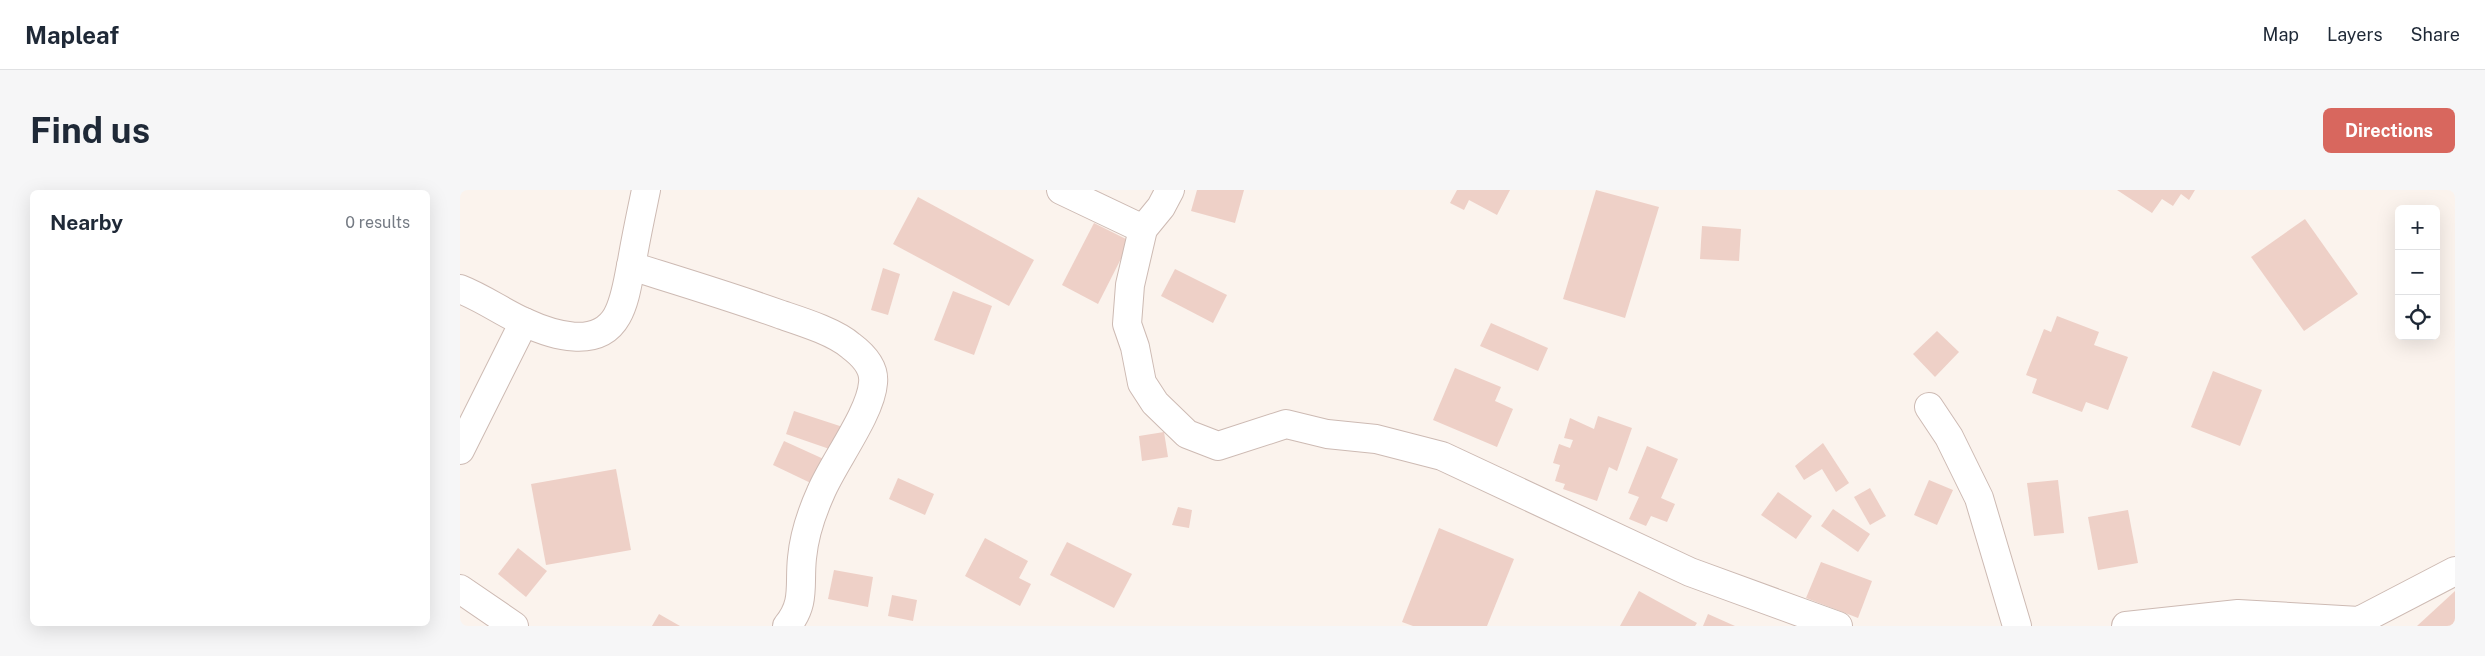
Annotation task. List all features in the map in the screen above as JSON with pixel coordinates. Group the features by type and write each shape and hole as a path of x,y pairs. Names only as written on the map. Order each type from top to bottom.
{"street":[{"path":"460,289 484,299 524,322 556,334 584,338 602,331 616,317 626,290 646,190"},
{"path":"1061,190 1143,229"},
{"path":"1170,190 1161,208 1143,229 1130,285 1127,324 1135,347 1142,382 1155,403 1187,434 1218,446 1286,424 1327,434 1376,439 1442,456 1690,572 1838,626"},
{"path":"631,266 731,296 807,324 850,344 869,362 874,383 865,409 821,492 811,520 802,558 802,591 796,614 787,626"},
{"path":"460,450 524,322"},
{"path":"1929,407 1949,437 1979,498 2017,626"},
{"path":"2126,626 2238,614 2356,623 2455,571"},
{"path":"460,589 514,626"}],"building":[{"path":"1197,190 1244,190 1235,223 1191,211"},
{"path":"1457,190 1510,190 1497,215 1469,200 1464,210 1450,203"},
{"path":"1596,190 1659,207 1625,318 1563,299"},
{"path":"2117,190 2195,190 2189,200 2181,194 2173,206 2162,199 2152,213"},
{"path":"918,197 1034,260 1009,306 893,244"},
{"path":"2305,219 2358,294 2304,331 2251,257"},
{"path":"1094,223 1130,241 1098,304 1062,285"},
{"path":"1702,226 1741,229 1739,261 1700,259"},
{"path":"883,268 900,274 888,315 871,310"},
{"path":"1175,269 1227,295 1213,323 1161,296"},
{"path":"953,291 992,306 974,355 934,340"},
{"path":"2057,316 2099,332 2094,345 2128,357 2108,410 2086,402 2082,412 2032,393 2037,379 2026,375 2044,329 2051,332"},
{"path":"1491,323 1548,348 1538,371 1480,346"},
{"path":"1937,331 1959,352 1935,377 1913,354"},
{"path":"1455,368 1501,387 1495,401 1513,409 1497,447 1433,420"},
{"path":"2213,371 2262,390 2240,446 2191,427"},
{"path":"794,411 849,429 841,453 786,434"},
{"path":"1598,416 1632,428 1617,471 1609,467 1597,501 1563,489 1565,484 1555,481 1560,465 1553,463 1559,444 1570,448 1573,440 1564,438 1570,418 1594,429"},
{"path":"1164,432 1168,457 1142,461 1139,436"},
{"path":"784,441 828,461 817,486 773,465"},
{"path":"1823,443 1849,483 1836,492 1822,469 1804,480 1795,466"},
{"path":"1647,446 1678,459 1661,498 1675,504 1667,522 1651,516 1646,526 1629,519 1639,497 1628,493"},
{"path":"616,469 631,550 546,565 531,484"},
{"path":"898,478 934,494 925,515 889,499"},
{"path":"1929,480 1953,490 1937,525 1914,515"},
{"path":"2058,480 2064,533 2034,536 2027,483"},
{"path":"1870,488 1886,516 1870,525 1854,497"},
{"path":"1778,492 1812,516 1796,539 1761,515"},
{"path":"1178,507 1192,510 1189,528 1172,525"},
{"path":"1833,509 1870,534 1858,552 1821,526"},
{"path":"2128,510 2138,563 2098,570 2088,517"},
{"path":"1439,528 1514,559 1487,626 1413,626 1402,622"},
{"path":"985,538 1028,561 1019,578 1031,584 1020,606 965,576"},
{"path":"1067,542 1132,574 1114,608 1050,575"},
{"path":"518,548 547,571 526,597 498,574"},
{"path":"1821,562 1872,581 1858,618 1806,598"},
{"path":"834,570 873,577 868,607 828,599"},
{"path":"1639,591 1697,623 1695,626 1620,626"},
{"path":"2455,591 2455,626 2417,626"},
{"path":"892,595 917,600 913,621 888,616"},
{"path":"659,614 680,626 652,626"},
{"path":"1708,614 1735,626 1703,626"}]}
